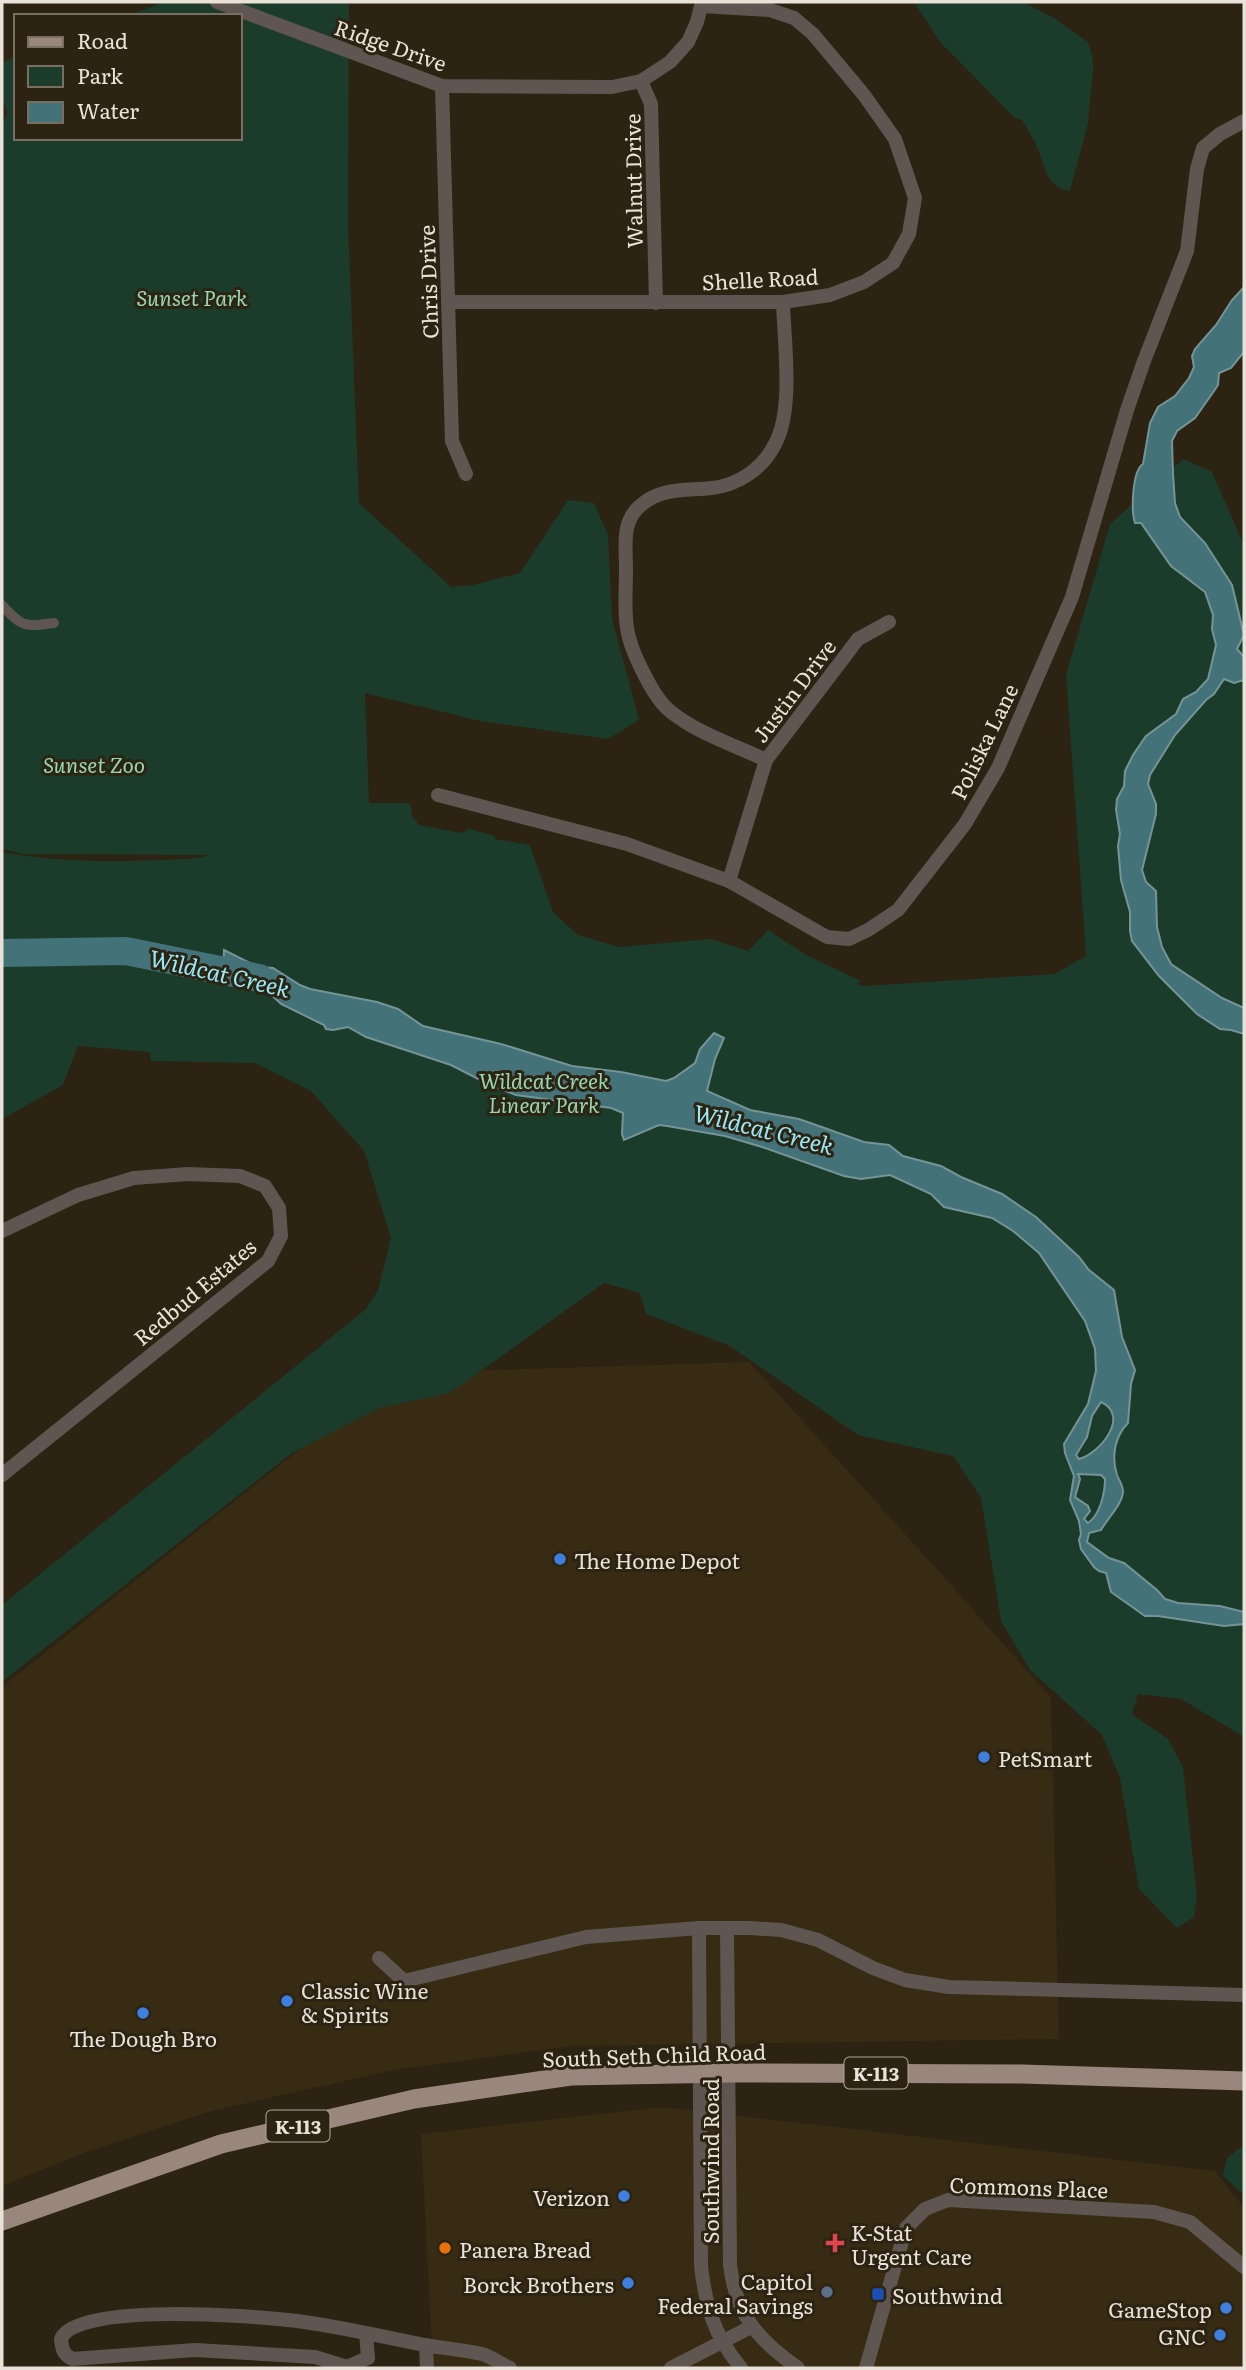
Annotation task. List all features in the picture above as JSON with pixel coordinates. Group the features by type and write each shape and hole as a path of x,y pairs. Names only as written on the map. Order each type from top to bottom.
{"main road":[{"name":"South Seth Child Road","path":"2,2221 221,2144 415,2099 571,2076 699,2073 1022,2074 1244,2081"}],"street":[{"name":"Ridge Drive","path":"217,2 442,86 612,87 642,81"},
{"path":"642,81 670,62 688,42 702,4"},
{"name":"Shelle Road","path":"448,302 783,302 830,295 864,282 893,263 909,234 915,198 894,139 864,94 813,34 794,18 770,10 702,4"},
{"name":"Walnut Drive","path":"642,81 651,104 656,303"},
{"name":"Chris Drive","path":"442,86 452,441 466,474"},
{"name":"Poliska Lane","path":"438,795 627,844 729,881 827,937 849,939 869,930 898,910 965,824 998,768 1072,597 1127,410 1187,251 1197,169 1203,148 1220,134 1244,121"},
{"path":"766,760 702,732 669,710 647,680 634,653 627,628 625,531 632,515 641,505 658,494 683,488 714,488 742,479 761,465 776,443 786,402 783,302"},
{"path":"2,605 14,620 26,624 54,623"},
{"name":"Justin Drive","path":"729,881 766,760 858,639 889,622"},
{"name":"Redbud Estates","path":"2,1231 78,1195 134,1178 188,1174 240,1176 265,1186 279,1208 281,1236 268,1261 2,1475"},
{"path":"379,1958 404,1981 586,1937 699,1928 781,1930 818,1940 905,1980 949,1987 1244,1995"},
{"name":"Southwind Road","path":"699,1928 701,2266 707,2308 722,2344 741,2368"},
{"name":"Southwind Road","path":"727,1928 730,2265 733,2288 751,2327 763,2341 798,2368"},
{"name":"Commons Place","path":"866,2368 906,2228 925,2209 948,2200 1154,2212 1190,2222 1244,2267"},
{"path":"366,2333 368,2358 347,2368 314,2357 195,2350 72,2359 62,2350 61,2339 69,2329 92,2321 120,2316 181,2313 288,2320 366,2333 485,2355 510,2368"},
{"path":"671,2368 751,2327"},
{"path":"426,2345 427,2368"}],"shaded area":[{"path":"749,1362 1051,1698 1059,2039 571,2046 394,2070 211,2111 86,2152 2,2186 2,1687 395,1373"},
{"path":"663,2107 1215,2171 1244,2208 1244,2368 433,2368 421,2134"}],"green space":[{"path":"164,2 349,2 348,224 359,503 451,587 473,585 520,573 568,500 594,503 608,535 612,618 639,720 608,739 480,721 365,693 369,803 410,803 412,816 419,825 462,833 469,829 495,836 495,839 530,845 553,912 578,935 619,947 711,939 748,951 768,930 806,955 861,981 857,984 864,986 1054,974 1086,956 1066,675 1110,524 1183,459 1212,472 1244,545 1244,1737 1181,1699 1138,1694 1132,1714 1168,1739 1183,1767 1197,1896 1194,1917 1177,1928 1139,1889 1120,1778 1102,1735 1030,1670 1001,1621 981,1498 953,1456 858,1435 730,1346 646,1314 640,1293 604,1283 450,1393 379,1408 292,1453 2,1682 2,1605 366,1309 378,1290 391,1238 364,1151 311,1091 255,1063 151,1061 150,1052 78,1046 63,1085 2,1119 2,852 41,858 101,861 185,859 209,855 22,854 2,849 2,125 7,113 2,97 2,62 14,58 14,140 242,140 242,14 132,14"},
{"path":"914,2 1023,2 1054,18 1088,42 1093,71 1088,123 1070,191 1061,189 1050,180 1022,120 1015,118 940,42"},
{"path":"1244,2145 1244,2195 1223,2176 1227,2158"}],"water":[{"path":"1244,287 1244,352 1231,368 1219,373 1218,385 1214,391 1195,418 1177,431 1172,441 1175,503 1180,517 1205,543 1232,585 1244,635 1237,649 1244,657 1244,680 1234,683 1224,679 1214,694 1175,735 1150,775 1148,784 1156,804 1156,814 1142,870 1146,882 1156,891 1157,927 1162,947 1171,964 1222,998 1244,1008 1244,1034 1220,1029 1197,1014 1159,976 1132,941 1130,912 1121,880 1118,846 1120,834 1116,810 1117,799 1124,786 1125,771 1133,755 1146,736 1176,714 1183,699 1196,692 1208,679 1216,645 1212,629 1213,615 1205,592 1171,566 1141,523 1135,523 1133,501 1137,474 1143,464 1150,423 1158,407 1175,396 1189,378 1194,367 1192,356 1195,349"},
{"path":"224,950 258,967 273,968 310,989 377,1002 398,1009 423,1026 501,1044 572,1066 666,1081 695,1063 700,1049 714,1033 724,1038 715,1059 707,1091 750,1110 799,1119 864,1142 889,1145 903,1156 941,1166 1002,1194 1036,1217 1079,1257 1089,1270 1114,1290 1122,1337 1135,1370 1131,1384 1128,1423 1117,1440 1114,1454 1122,1496 1101,1530 1089,1533 1087,1542 1109,1558 1124,1563 1165,1599 1244,1612 1244,1624 1224,1626 1145,1616 1111,1592 1106,1573 1094,1567 1081,1549 1079,1521 1070,1500 1074,1476 1064,1444 1088,1404 1096,1371 1095,1349 1085,1321 1039,1253 1013,1231 992,1218 944,1207 931,1194 890,1175 861,1179 844,1176 725,1136 659,1125 624,1140 623,1113 611,1108 516,1095 451,1065 366,1037 348,1027 326,1029 324,1025 281,1004 266,990 223,979","holes":["1101,1402 1109,1408 1113,1416 1109,1434 1095,1450 1079,1459 1076,1455 1087,1437 1092,1416","1078,1474 1101,1475 1105,1479 1101,1503 1096,1515 1088,1523 1084,1519 1090,1511 1088,1506 1075,1497 1080,1479"]}],"waterway":[{"name":"Wildcat Creek","path":"2,953 126,951 259,978"}],"place":[{"name":"The Home Depot","path":"560,1559"},
{"name":"PetSmart","path":"984,1757"},
{"name":"Classic Wine & Spirits","path":"287,2001"},
{"name":"The Dough Bro","path":"143,2013"},
{"name":"Verizon","path":"624,2196"},
{"name":"K-Stat Urgent Care","path":"835,2243"},
{"name":"Panera Bread","path":"445,2248"},
{"name":"Borck Brothers","path":"628,2283"},
{"name":"Capitol Federal Savings","path":"827,2292"},
{"name":"Southwind","path":"878,2294"},
{"name":"GameStop","path":"1226,2308"},
{"name":"GNC","path":"1220,2335"}],"park label":[{"name":"Sunset Park","path":"192,296"},
{"name":"Sunset Zoo","path":"94,763"},
{"name":"Wildcat Creek Linear Park","path":"544,1091"}]}
